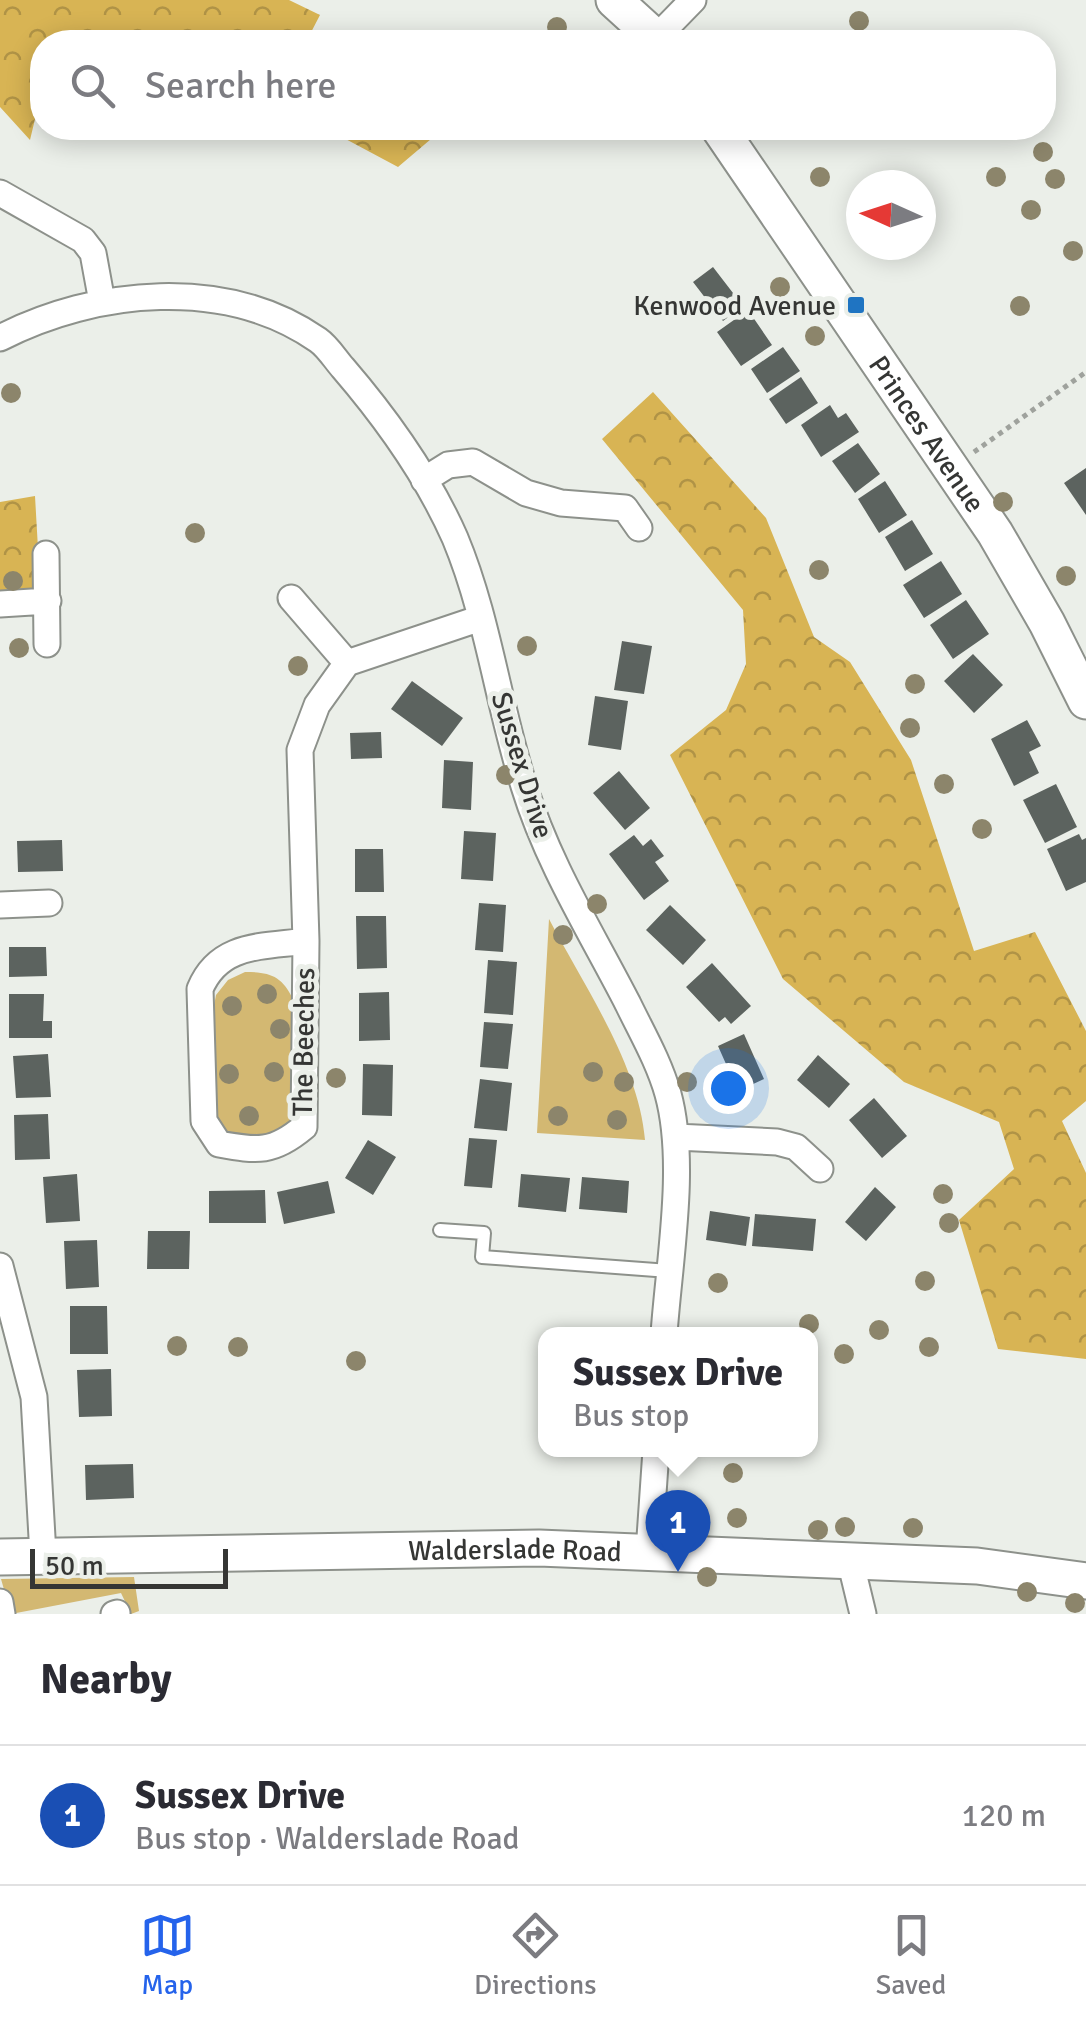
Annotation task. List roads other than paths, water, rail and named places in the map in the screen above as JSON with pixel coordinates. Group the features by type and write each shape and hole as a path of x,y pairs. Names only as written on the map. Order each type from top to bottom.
{"street":[{"path":"614,0 647,30"},
{"path":"667,30 693,0"},
{"name":"Princes Avenue","path":"726,140 1011,560 1086,701"},
{"path":"0,192 84,240 93,252 102,302"},
{"name":"Sussex Drive","path":"0,338 102,302 158,296 222,301 277,318 320,341 364,393 424,480 455,539 481,618 524,787 560,880 653,1054 668,1093 676,1137 664,1327"},
{"path":"424,480 448,465 473,462 526,493 561,504 624,508 638,528"},
{"path":"46,554 47,644"},
{"path":"291,598 347,662 481,618"},
{"path":"0,604 48,601"},
{"name":"The Beeches","path":"306,941 248,948 220,958 208,969 200,989 204,1121 219,1144 251,1150 281,1146 304,1127 306,941 300,750 316,705 347,662"},
{"path":"0,905 49,902"},
{"path":"676,1137 777,1142 796,1147 820,1169"},
{"path":"0,1266 34,1397 43,1556"},
{"path":"650,1552 656,1457"},
{"name":"Walderslade Road","path":"0,1556 484,1548 850,1560 1016,1570 1086,1581"},
{"path":"850,1560 863,1614"},
{"path":"0,1602 2,1614"}],"lane":[{"path":"440,1230 484,1233 482,1258 668,1272"}],"place":[{"name":"Kenwood Avenue","path":"856,305"},
{"name":"Sussex Drive","path":"678,1572"}]}
